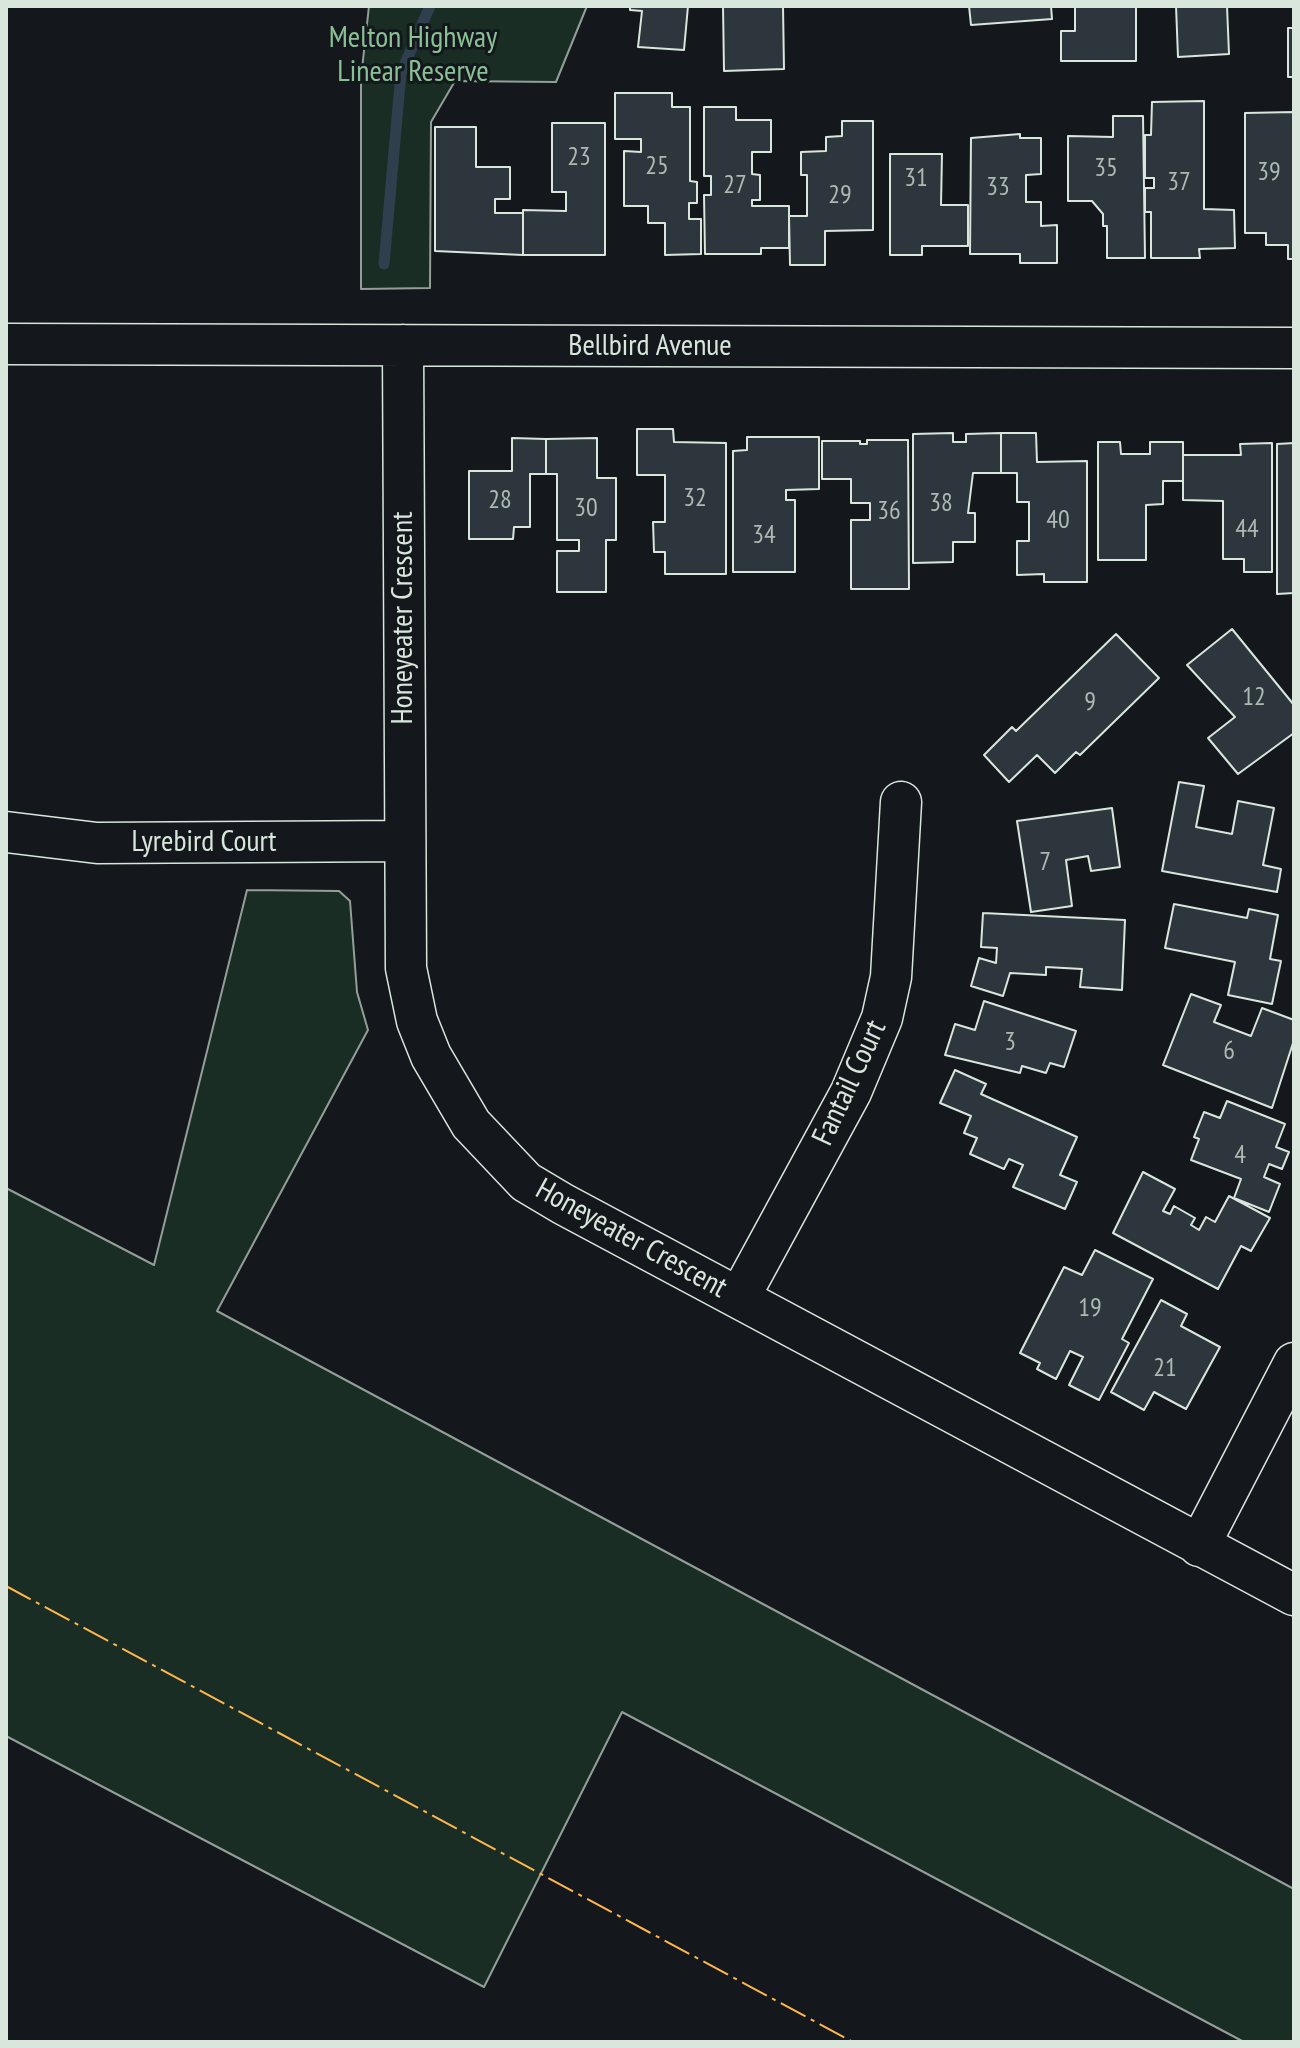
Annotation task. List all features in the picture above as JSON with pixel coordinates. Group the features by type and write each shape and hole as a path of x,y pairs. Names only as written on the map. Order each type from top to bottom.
{"street":[{"name":"Bellbird Avenue","path":"6,344 1294,348"},
{"name":"Honeyeater Crescent","path":"403,345 403,841 404,928 409,989 431,1056 471,1124 526,1182 1294,1595"},
{"name":"Fantail Court","path":"739,1298 856,1082 882,1018 891,977 901,802"},
{"name":"Lyrebird Court","path":"6,832 97,843 403,841"},
{"path":"1199,1546 1294,1363"}],"green space":[{"name":"Melton Highway Linear Reserve","path":"369,6 587,6 556,82 455,81 431,122 430,288 361,289 361,78"},
{"path":"247,890 339,891 350,901 357,992 368,1030 217,1311 1294,1889 1294,2042 1244,2042 622,1712 484,1987 6,1736 6,1188 154,1265"}],"building":[{"path":"630,6 688,6 684,50 638,47 642,11 630,10"},
{"path":"723,6 783,6 784,69 724,71"},
{"path":"969,6 1051,6 1052,19 971,25"},
{"path":"1075,6 1136,6 1136,61 1061,61 1061,31 1075,31"},
{"path":"1176,6 1227,6 1229,54 1178,57"},
{"path":"1288,28 1294,28 1294,77 1288,77"},
{"path":"615,93 672,93 672,107 690,107 690,181 697,182 697,203 689,203 689,219 701,219 701,254 665,255 665,223 648,223 648,206 624,206 624,151 641,152 641,139 615,139"},
{"path":"1204,101 1204,209 1234,210 1235,248 1199,249 1200,258 1151,258 1151,212 1145,212 1145,188 1154,188 1154,178 1145,178 1145,135 1151,135 1152,102"},
{"path":"704,107 736,107 736,120 771,120 771,152 752,152 752,174 760,175 760,200 752,200 752,206 789,206 789,248 761,248 761,254 705,254 704,195 711,195 711,176 704,176"},
{"path":"1294,112 1294,259 1288,259 1288,245 1266,245 1266,233 1245,233 1245,113"},
{"path":"1113,116 1143,116 1145,258 1107,258 1107,226 1103,226 1103,214 1092,201 1068,201 1068,136 1113,137"},
{"path":"842,121 873,121 873,230 825,231 825,265 790,265 789,216 807,216 807,175 801,175 801,152 826,151 826,137 842,136"},
{"path":"552,123 605,123 605,255 523,255 523,210 566,211 566,192 552,192"},
{"path":"435,127 476,127 476,167 510,167 510,199 495,199 495,213 523,213 523,255 435,251"},
{"path":"1020,134 1020,138 1041,138 1041,174 1026,175 1026,202 1041,202 1041,226 1057,225 1057,263 1020,263 1020,254 970,254 971,138"},
{"path":"890,154 942,154 941,205 968,205 968,246 922,246 922,255 890,255"},
{"path":"637,429 673,429 674,442 726,443 726,574 665,574 665,552 654,552 653,522 665,522 665,475 637,475"},
{"path":"953,433 953,442 966,442 966,434 1001,433 1001,473 973,473 968,513 975,513 975,542 953,542 953,562 913,563 913,434"},
{"path":"1001,433 1036,433 1037,462 1087,461 1087,582 1044,582 1044,574 1017,575 1017,541 1029,541 1029,502 1017,502 1017,473 1001,473"},
{"path":"747,437 819,437 819,489 786,490 786,500 795,500 795,572 733,572 733,451 747,450"},
{"path":"512,438 546,439 546,474 530,474 530,527 514,527 513,539 469,539 469,471 512,471"},
{"path":"597,438 597,478 616,478 616,540 606,540 606,592 557,592 557,551 579,551 579,540 557,540 557,474 546,474 546,439"},
{"path":"867,440 908,440 909,589 851,589 851,520 870,520 870,503 851,503 851,479 822,479 822,441 860,441 860,444 867,444"},
{"path":"1098,442 1120,442 1121,454 1150,454 1150,442 1183,442 1183,481 1163,481 1163,504 1146,505 1146,560 1098,560"},
{"path":"1272,443 1272,572 1244,572 1244,559 1223,559 1223,501 1183,500 1183,455 1241,455 1240,444"},
{"path":"1294,443 1294,593 1277,594 1277,444"},
{"path":"1232,629 1294,705 1294,733 1238,774 1208,738 1235,717 1187,665"},
{"path":"1116,634 1159,678 1080,755 1076,752 1055,773 1037,755 1009,782 984,755 1012,727 1016,731"},
{"path":"1179,782 1204,786 1196,827 1232,834 1238,801 1274,808 1263,865 1281,869 1277,892 1162,871"},
{"path":"1112,808 1120,867 1091,871 1088,856 1066,860 1072,906 1031,912 1017,821"},
{"path":"1174,904 1247,918 1249,909 1278,915 1270,959 1281,961 1272,1004 1228,995 1235,962 1165,948"},
{"path":"983,913 1125,920 1122,990 1080,987 1082,969 1046,967 1046,975 1010,973 1003,996 971,986 979,958 996,963 997,948 981,947"},
{"path":"1191,994 1221,1005 1214,1022 1251,1036 1262,1008 1294,1020 1294,1040 1272,1108 1163,1065"},
{"path":"984,1001 1076,1031 1064,1067 1050,1063 1046,1073 1022,1066 1020,1073 945,1055 955,1024 975,1030"},
{"path":"955,1070 986,1084 981,1094 1077,1137 1060,1175 1077,1182 1065,1209 1013,1187 1023,1165 1009,1159 1004,1169 970,1154 977,1138 964,1133 971,1116 940,1103"},
{"path":"1227,1101 1285,1124 1276,1147 1289,1152 1282,1169 1269,1164 1264,1177 1280,1184 1269,1212 1234,1198 1241,1179 1191,1160 1199,1139 1194,1137 1204,1112 1220,1118"},
{"path":"1143,1172 1175,1189 1163,1211 1170,1214 1174,1206 1195,1218 1191,1225 1199,1230 1206,1217 1215,1222 1229,1196 1270,1218 1251,1251 1241,1246 1218,1289 1113,1233"},
{"path":"1095,1250 1153,1279 1122,1339 1129,1343 1099,1400 1069,1385 1083,1357 1070,1351 1056,1379 1037,1369 1040,1363 1020,1353 1064,1267 1082,1275"},
{"path":"1161,1300 1187,1314 1181,1326 1220,1347 1186,1409 1154,1392 1144,1410 1111,1392"}],"waterway":[{"path":"384,264 401,73 430,6"}],"power":[{"path":"6,1586 853,2042"}]}
